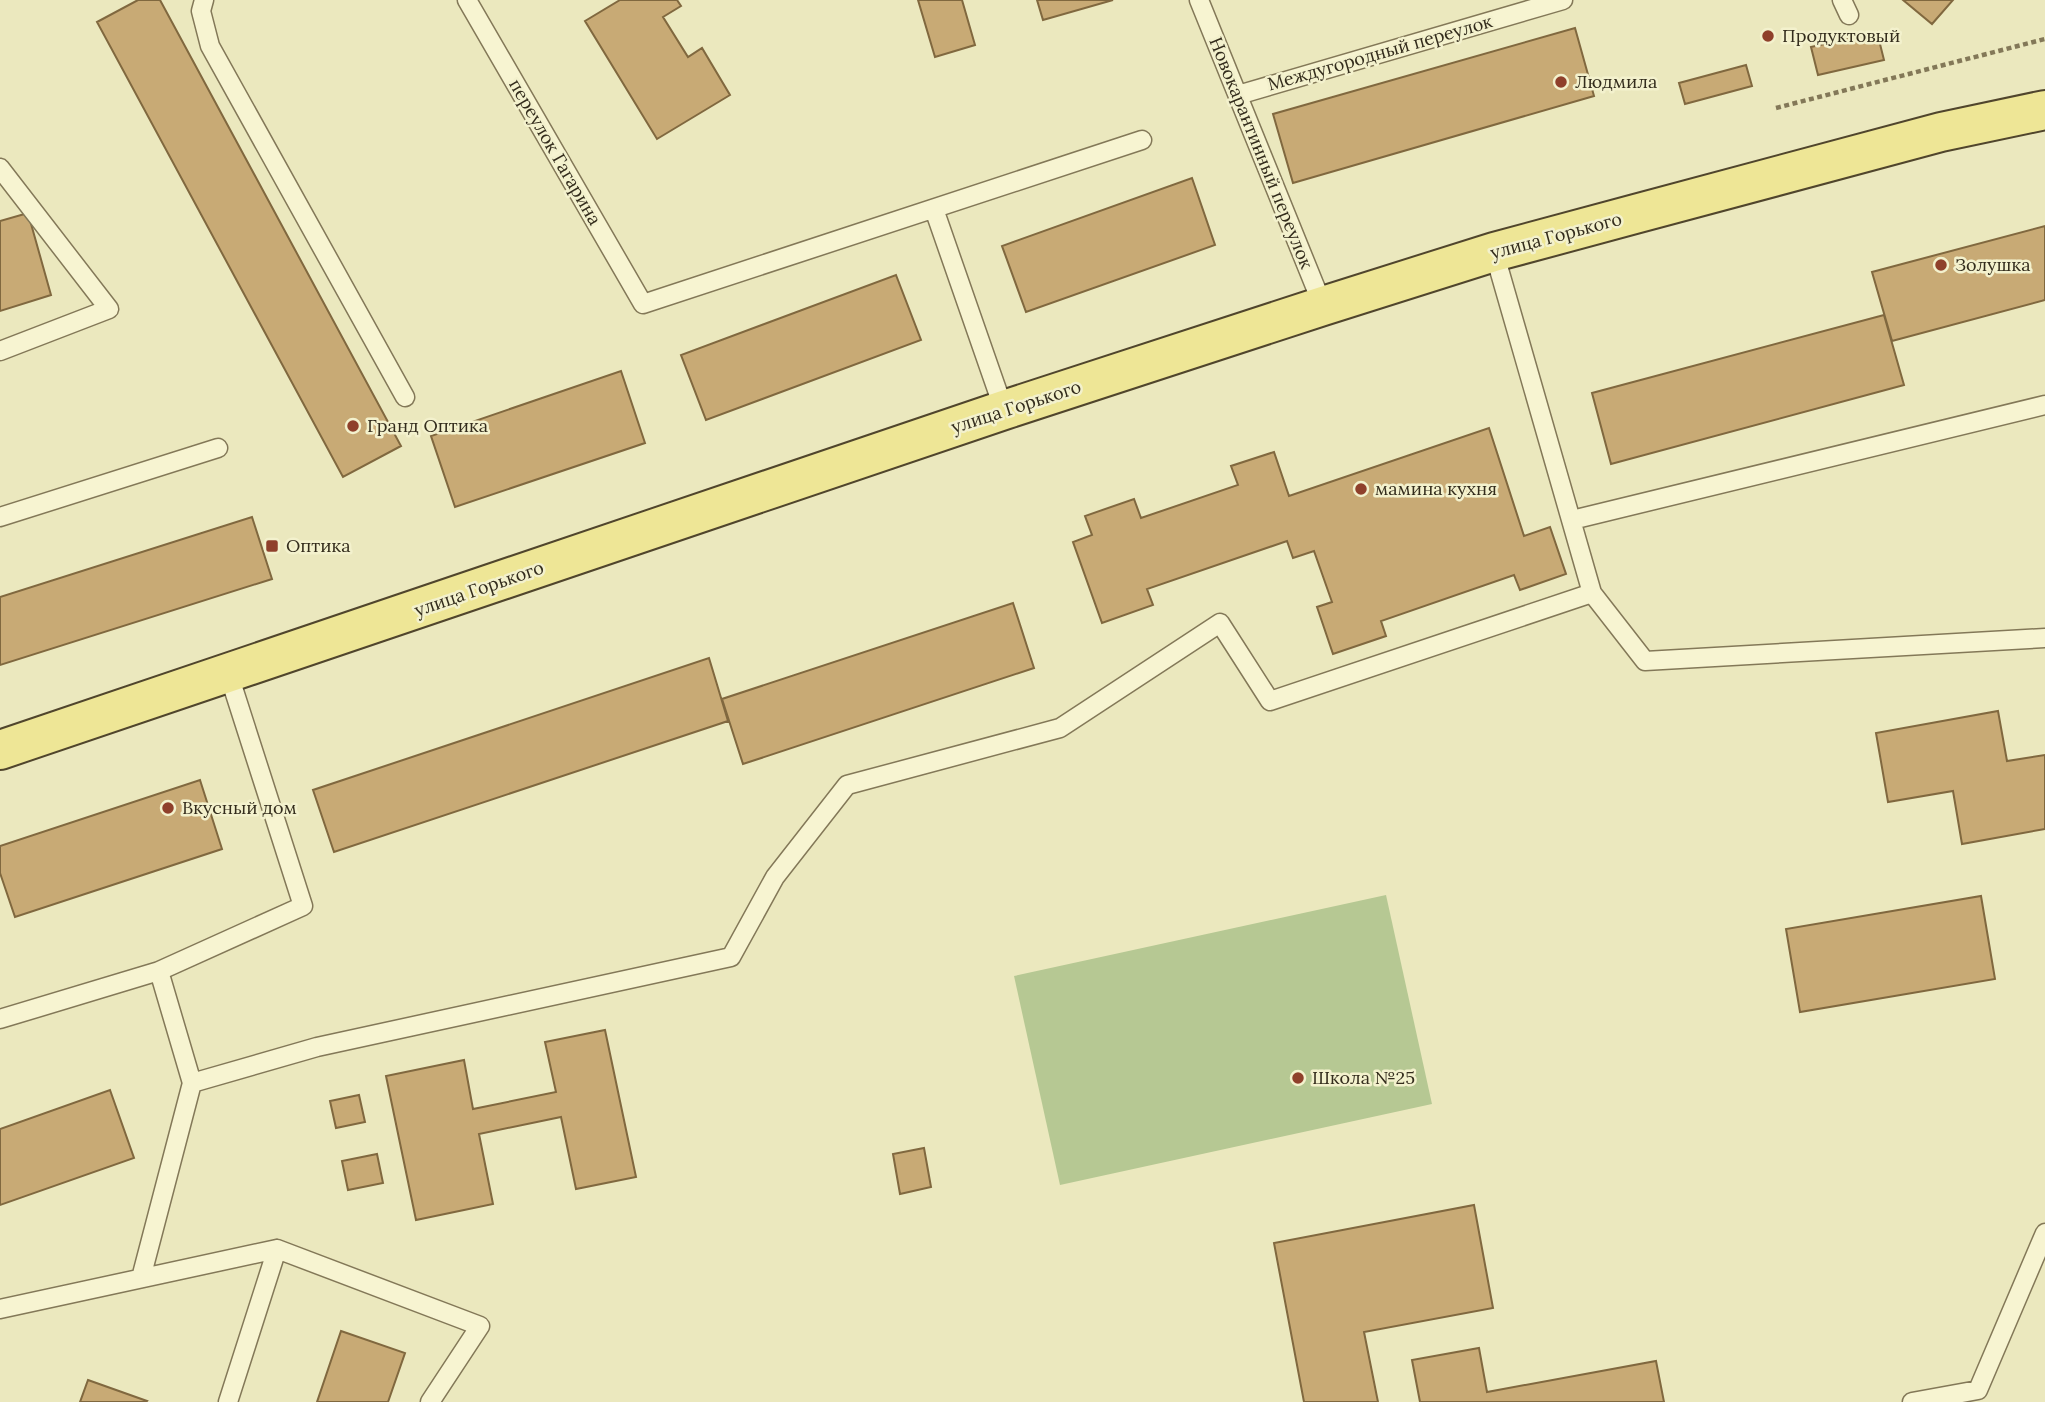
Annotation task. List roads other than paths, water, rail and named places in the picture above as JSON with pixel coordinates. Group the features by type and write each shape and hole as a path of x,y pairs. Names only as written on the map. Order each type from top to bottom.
{"main road":[{"name":"улица Горького","path":"0,750 1004,410 1494,252 1941,132 2045,110"}],"lane":[{"path":"204,0 201,11 210,46 405,397"},
{"name":"переулок Гагарина","path":"467,0 643,304 934,209"},
{"name":"Новокарантинный переулок","path":"1199,0 1323,306"},
{"name":"Междугородный переулок","path":"1238,95 1563,0"},
{"path":"1004,410 934,209 1142,140"},
{"path":"0,168 109,309 0,351"},
{"path":"1494,252 1592,593 1645,661 2045,638"},
{"path":"1573,520 2045,405"},
{"path":"0,517 218,448"},
{"path":"192,1083 317,1047 731,957 775,877 847,785 1060,728 1220,623 1270,701 1592,593"},
{"path":"0,1019 159,971 303,906 228,672"},
{"path":"141,1278 192,1083 159,971"},
{"path":"1912,1402 1978,1390 2045,1233"},
{"path":"228,1402 277,1249"},
{"path":"0,1308 277,1249 480,1326 430,1402"}],"place":[{"name":"Продуктовый","path":"1768,36"},
{"name":"Людмила","path":"1561,82"},
{"name":"Золушка","path":"1941,265"},
{"name":"Гранд Оптика","path":"353,426"},
{"name":"мамина кухня","path":"1361,489"},
{"name":"Оптика","path":"272,546"},
{"name":"Вкусный дом","path":"168,808"},
{"name":"Школа №25","path":"1298,1078"}]}
